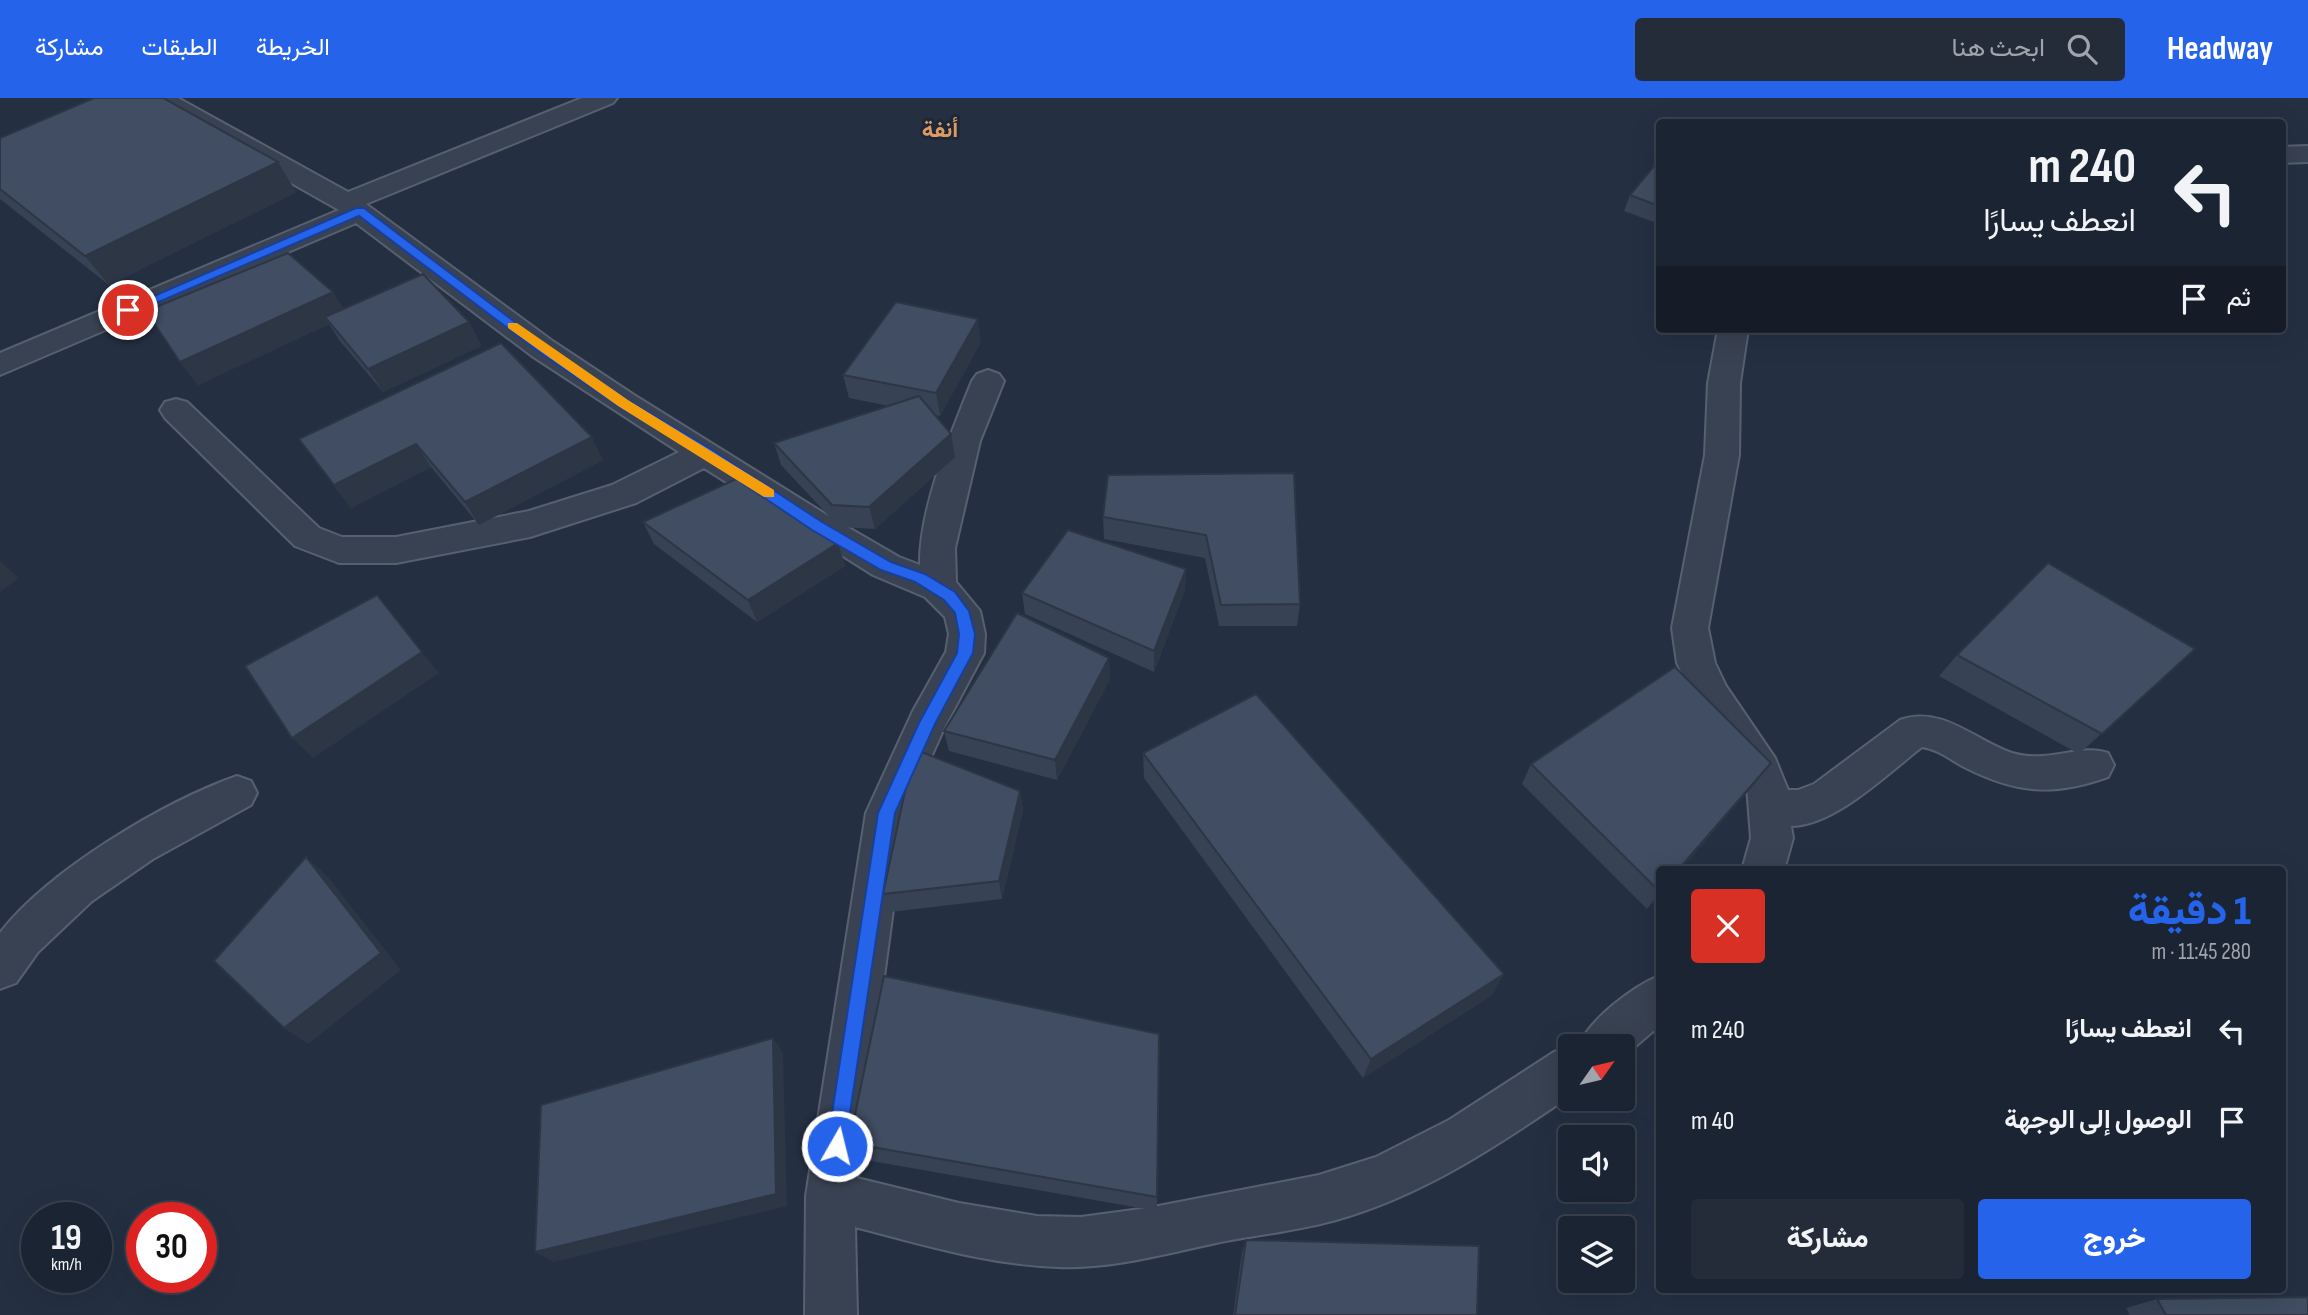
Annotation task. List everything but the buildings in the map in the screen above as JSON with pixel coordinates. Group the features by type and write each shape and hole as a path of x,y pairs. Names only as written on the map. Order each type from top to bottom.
{"street":[{"path":"159,98 353,206 543,349 623,403 706,453 817,526 886,566 938,587 962,611 967,634 965,653 928,723 886,813 830,1196 831,1315"},
{"path":"0,365 353,206 604,98"},
{"path":"2286,155 2308,154"},
{"path":"1732,333 1724,383 1722,455 1690,628 1696,663 1712,696 1761,770 1771,808 1770,853 1765,866"},
{"path":"938,587 937,548 941,529 964,441 988,381"},
{"path":"176,410 307,537 339,550 396,550 530,524 624,494 706,453"},
{"path":"1771,808 1800,808 1828,796 1914,731 1938,733 1998,766 2030,775 2048,776 2094,765"},
{"path":"0,968 25,934 106,865 237,793"},
{"path":"1616,1034 1656,1000"},
{"path":"830,1196 966,1229 1038,1241 1109,1240 1246,1212 1302,1205 1355,1190 1413,1166 1480,1128 1558,1076"}],"slow traffic":[{"path":"512,325 623,403 769,494"}],"district":[{"name":"أنفة","path":"940,130"}],"route":[{"path":"128,310 360,211 543,349 623,403 706,453 817,526 886,566 920,578 950,596 962,611 967,634 965,653 928,723 886,813 837,1146"}]}
